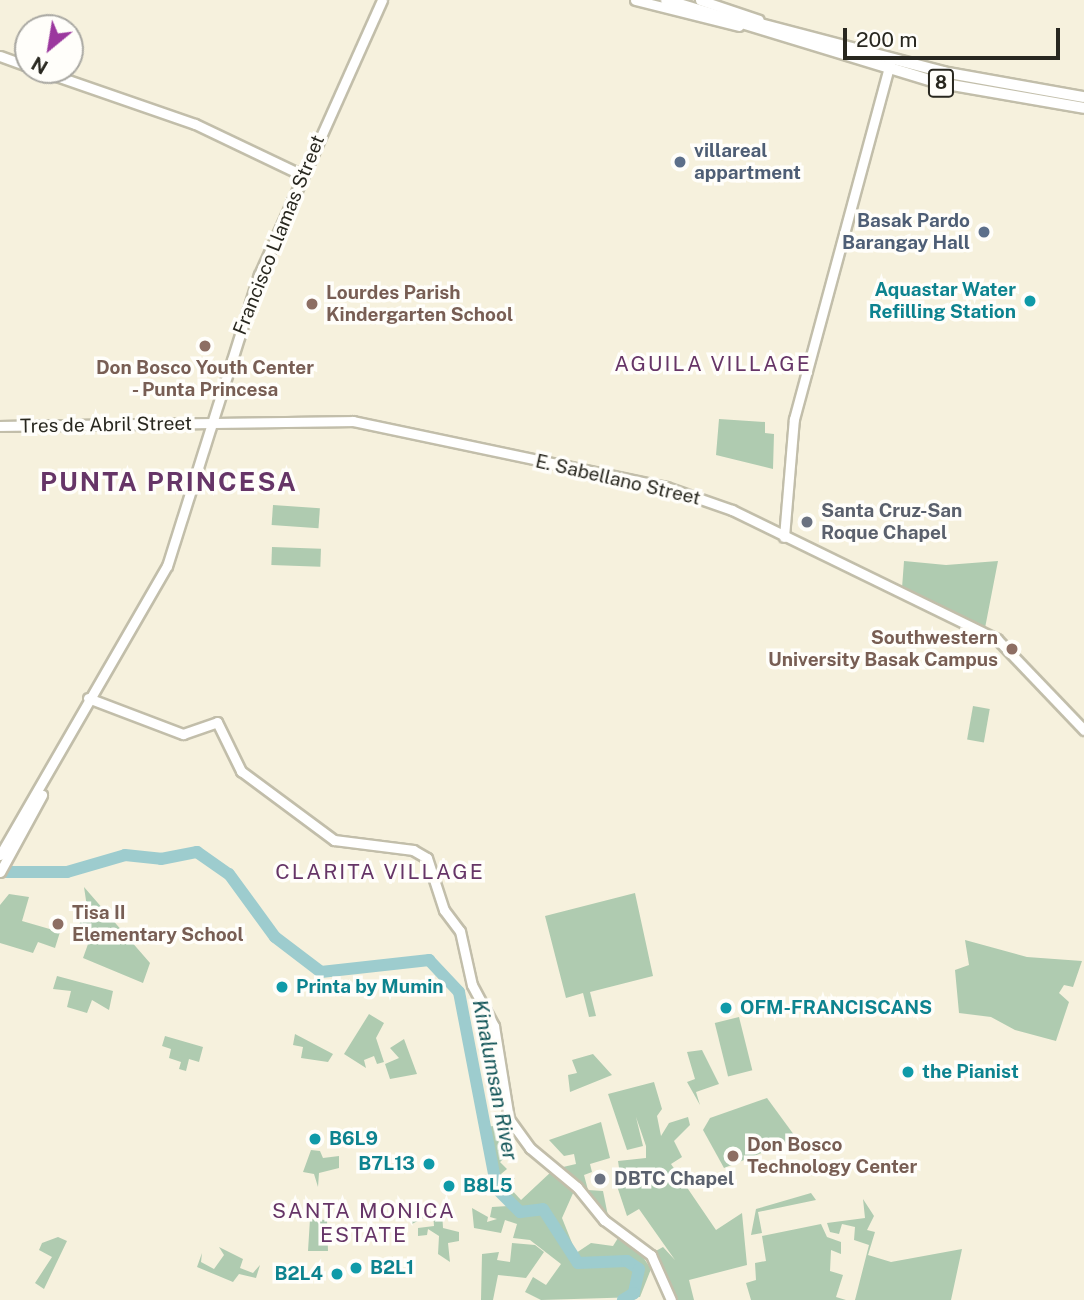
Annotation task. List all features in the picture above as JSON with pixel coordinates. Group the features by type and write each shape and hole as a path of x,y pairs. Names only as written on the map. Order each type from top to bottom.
{"main road":[{"name":"8","path":"666,0 890,62 1084,108"},
{"name":"8","path":"890,62 1084,97"}],"street":[{"name":"Francisco Llamas Street","path":"0,872 4,858 88,698 167,566 245,313 302,175 382,0"},
{"name":"8","path":"635,0 757,25"},
{"name":"8","path":"700,0 757,25"},
{"path":"784,537 794,419 890,62"},
{"path":"80,84 195,124 302,175"},
{"name":"E. Sabellano Street","path":"212,422 343,421 407,431 666,488 732,510 997,639 1084,730"},
{"name":"Tres de Abril Street","path":"0,426 154,428 212,422"},
{"path":"88,698 183,734 217,722 241,771 334,840 413,850 432,863 444,909 460,931 472,985 494,1026 509,1119 538,1157 571,1181 611,1226 651,1255 671,1300"}],"green space":[{"path":"719,419 765,422 765,433 774,434 773,469 716,455"},
{"path":"273,505 320,508 318,528 272,525"},
{"path":"272,547 321,549 320,567 271,565"},
{"path":"904,561 946,565 998,561 985,628 902,588"},
{"path":"973,706 990,709 984,742 967,739"},
{"path":"84,887 150,963 143,983 83,958 92,933 79,925 87,907"},
{"path":"635,893 653,976 590,992 596,1016 589,1017 583,993 566,998 545,916"},
{"path":"9,894 29,897 22,921 60,932 55,948 38,942 33,953 0,943 0,905"},
{"path":"965,940 1027,957 1082,961 1073,987 1064,985 1059,993 1069,1002 1056,1041 1015,1030 991,1017 959,1013 955,970 969,965"},
{"path":"57,976 113,991 109,1010 92,1000 87,1013 67,1007 71,991 53,989"},
{"path":"369,1014 384,1023 376,1038 384,1062 377,1064 374,1056 364,1060 366,1068 344,1054"},
{"path":"739,1017 752,1070 728,1076 715,1023"},
{"path":"295,1034 333,1054 328,1062 301,1058 303,1047 293,1045"},
{"path":"165,1036 203,1047 199,1062 189,1059 186,1071 179,1069 181,1062 169,1058 171,1049 162,1046"},
{"path":"404,1039 417,1074 390,1079 385,1064 399,1058 390,1048"},
{"path":"702,1050 719,1084 696,1092 700,1105 687,1082 695,1079 687,1052"},
{"path":"593,1054 612,1075 570,1092 568,1075 577,1073 572,1060"},
{"path":"654,1082 662,1109 657,1116 661,1136 669,1123 688,1117 690,1125 674,1141 682,1157 671,1164 716,1230 742,1213 747,1265 689,1280 694,1300 674,1300 654,1252 663,1247 675,1260 639,1209 627,1216 616,1183 621,1181 618,1161 646,1158 646,1146 636,1117 643,1146 627,1150 608,1094"},
{"path":"767,1098 797,1139 724,1168 703,1130 710,1118"},
{"path":"601,1122 610,1158 590,1164 592,1172 584,1175 588,1190 603,1191 609,1221 563,1167 576,1164 574,1154 564,1156 549,1140"},
{"path":"493,1126 507,1156 500,1162 507,1169 501,1174 505,1180 515,1178 508,1186 521,1200 552,1171 574,1191 562,1218 576,1253 591,1243 613,1246 618,1238 641,1254 651,1269 640,1297 541,1300 525,1292 533,1277 546,1285 561,1264 530,1240 513,1238 517,1224 505,1220 501,1233 474,1228 472,1208 488,1217 487,1222 497,1219 490,1217 492,1207 508,1206 497,1189 481,1128"},
{"path":"311,1150 320,1151 323,1158 339,1156 339,1168 319,1173 318,1187 314,1174 303,1172"},
{"path":"811,1193 816,1200 758,1212 762,1233 751,1235 756,1209"},
{"path":"863,1199 874,1216 867,1230 875,1232 868,1255 891,1262 962,1249 951,1300 855,1300 869,1245 854,1240 855,1227 842,1224 839,1234 830,1232 827,1223 865,1218"},
{"path":"442,1211 443,1228 459,1232 459,1241 448,1243 450,1262 438,1254 439,1236 428,1229 427,1235 418,1236 418,1228 434,1226 433,1213 412,1224 412,1216 401,1214"},
{"path":"310,1219 327,1220 328,1251 308,1251"},
{"path":"821,1224 827,1237 841,1242 841,1254 831,1250 830,1271 843,1275 836,1297 846,1300 751,1300 746,1283 756,1280 755,1263 766,1261 762,1236"},
{"path":"58,1237 67,1241 44,1289 35,1283 52,1257 39,1250 42,1243"},
{"path":"512,1243 535,1245 544,1252 526,1278 498,1275 493,1300 481,1300 482,1254 499,1252 497,1260 510,1262"},
{"path":"219,1247 243,1259 240,1268 253,1273 260,1265 256,1278 239,1274 233,1282 197,1267 202,1253 201,1262 214,1269 224,1255"}],"waterway":[{"name":"Kinalumsan River","path":"0,872 67,872 125,855 161,859 197,852 229,874 275,937 321,972 429,960 459,992 497,1189 520,1212 543,1209 578,1263 627,1261 639,1269 634,1293 623,1300"}],"place":[{"name":"villareal appartment","path":"680,162"},
{"name":"Basak Pardo Barangay Hall","path":"984,232"},
{"name":"Aquastar Water Refilling Station","path":"1030,301"},
{"name":"Lourdes Parish Kindergarten School","path":"312,304"},
{"name":"Don Bosco Youth Center - Punta Princesa","path":"205,346"},
{"name":"Santa Cruz-San Roque Chapel","path":"807,522"},
{"name":"Southwestern University Basak Campus","path":"1012,649"},
{"name":"Tisa II Elementary School","path":"58,924"},
{"name":"Printa by Mumin","path":"282,987"},
{"name":"OFM-FRANCISCANS","path":"726,1008"},
{"name":"the Pianist","path":"908,1072"},
{"name":"B6L9","path":"315,1139"},
{"name":"Don Bosco Technology Center","path":"733,1156"},
{"name":"B7L13","path":"429,1164"},
{"name":"DBTC Chapel","path":"600,1179"},
{"name":"B8L5","path":"449,1186"},
{"name":"B2L1","path":"356,1268"},
{"name":"B2L4","path":"337,1274"}],"district":[{"name":"AGUILA VILLAGE","path":"713,364"},
{"name":"PUNTA PRINCESA","path":"169,482"},
{"name":"CLARITA VILLAGE","path":"380,872"},
{"name":"SANTA MONICA ESTATE","path":"364,1223"}]}
